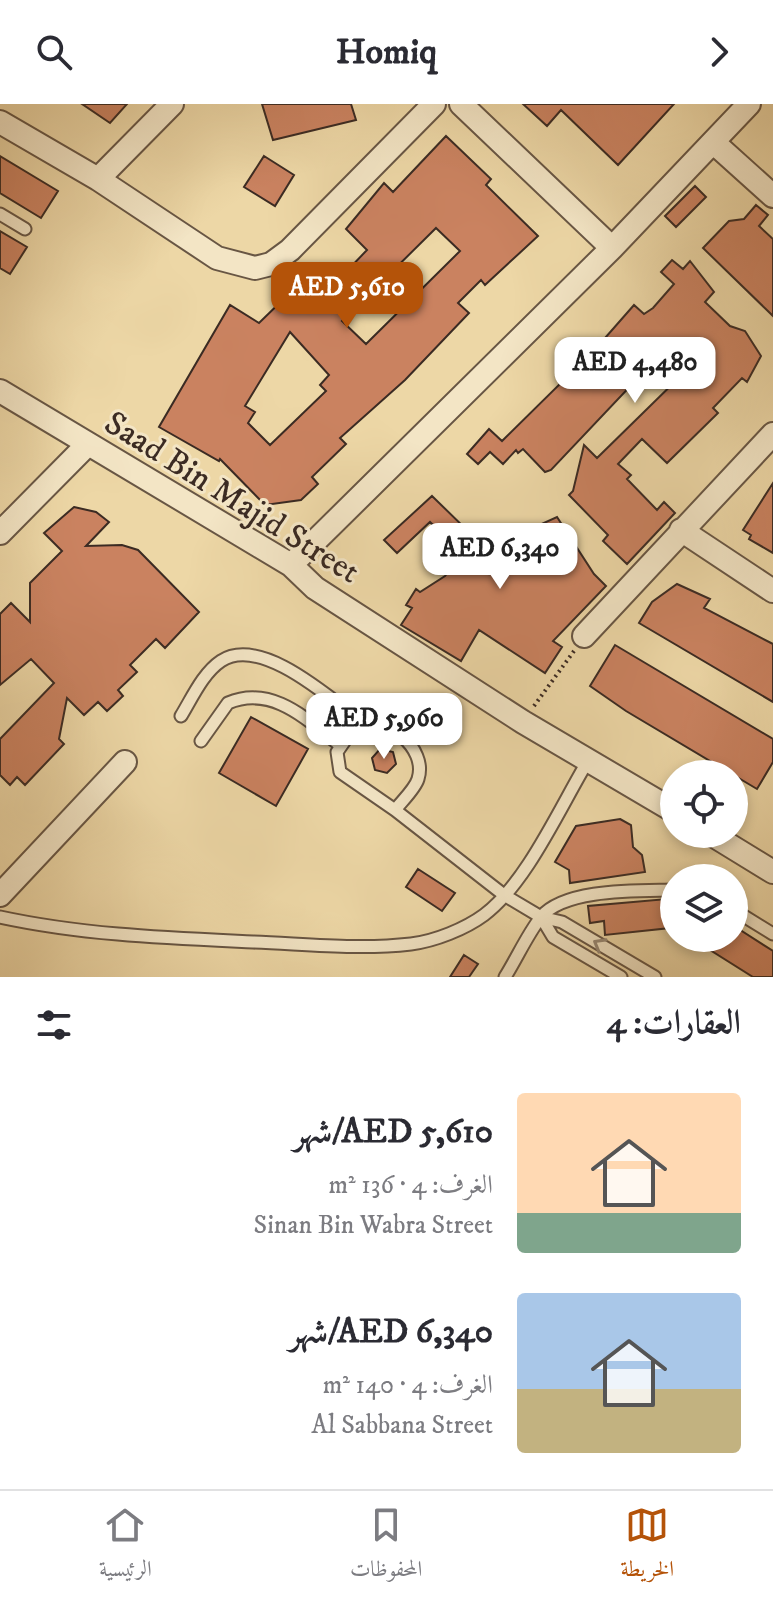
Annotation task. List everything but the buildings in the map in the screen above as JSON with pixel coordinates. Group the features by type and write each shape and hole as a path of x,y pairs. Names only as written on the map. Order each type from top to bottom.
{"street":[{"path":"98,179 172,104"},
{"path":"0,122 98,179 217,258 255,268 271,264 290,250 434,104"},
{"path":"461,104 612,248"},
{"path":"291,565 612,248 749,104"},
{"path":"713,142 773,196"},
{"name":"Saad Bin Majid Street","path":"0,391 291,565 315,588 523,722 660,802"},
{"path":"584,636 773,434"},
{"path":"0,533 88,444"},
{"path":"681,530 773,591"},
{"path":"0,895 125,762"},
{"path":"734,848 773,872"}],"lane":[{"path":"0,214 25,229"},
{"path":"181,716 218,663 243,654 265,658 296,673 366,725"},
{"path":"201,741 228,703 259,696 289,707 341,746"},
{"path":"395,810 418,780 415,751 395,731 385,726 366,725 355,729 337,752 340,772 395,810 504,895 541,917 562,922 655,977"},
{"path":"0,917 56,929 174,938 356,946 414,944 467,925 486,914 504,895 589,759"},
{"path":"505,977 541,917 562,903 578,898 660,891"},
{"path":"541,917 553,937 621,977"},
{"path":"748,919 773,934"}],"path":[{"path":"523,722 584,636"}]}
